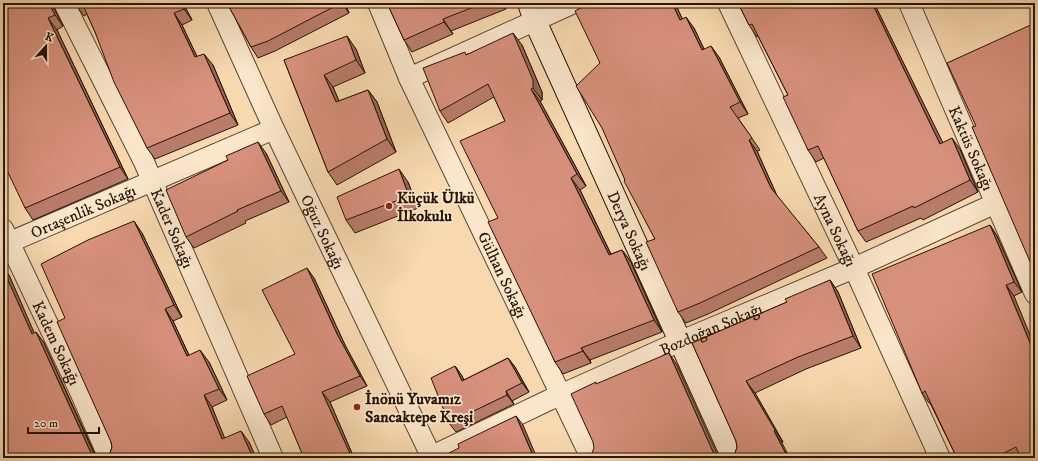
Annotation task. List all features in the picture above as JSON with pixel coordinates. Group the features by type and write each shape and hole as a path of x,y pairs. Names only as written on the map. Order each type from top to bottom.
{"street":[{"name":"Kader Sokağı","path":"64,3 144,162 273,458"},
{"name":"Oğuz Sokağı","path":"217,3 274,130 431,457"},
{"name":"Gülhan Sokağı","path":"378,3 409,78 591,458"},
{"path":"409,78 532,12 574,3"},
{"name":"Ayna Sokağı","path":"728,3 854,268 940,458"},
{"name":"Kaktüs Sokağı","path":"908,3 1035,294"},
{"name":"Derya Sokağı","path":"532,12 733,458"},
{"name":"Ortaşenlik Sokağı","path":"5,239 152,182 274,130"},
{"name":"Bozdoğan Sokağı","path":"431,457 561,395 681,341 854,268 996,203"},
{"name":"Kadem Sokağı","path":"5,239 81,394 109,458"}],"building":[{"path":"3,3 49,3 55,15 48,18 120,167 25,208 3,162"},
{"path":"82,3 181,3 184,9 174,13 195,57 204,54 230,113 147,148 114,82"},
{"path":"227,3 341,3 268,41 251,47"},
{"path":"387,3 484,3 443,19 444,22 404,40"},
{"path":"589,3 672,3 680,20 686,17 702,50 711,46 740,102 730,107 752,138 749,140 771,188 819,247 678,312 646,242 655,239 624,181 625,180 602,128 576,86 600,63 575,11"},
{"path":"738,3 872,3 940,144 952,138 970,180 914,208 913,206 858,231 818,146 808,150 783,97 788,95 752,24 749,25"},
{"path":"1035,23 1034,271 972,127 976,126 947,63"},
{"path":"513,33 533,80 533,88 531,89 577,174 571,178 609,255 622,250 654,320 581,348 583,351 555,362 488,222 498,218 460,141 505,121 488,84 440,111 423,68 465,52 466,55"},
{"path":"347,36 356,60 324,75 336,102 368,90 387,139 328,172 284,60"},
{"path":"258,142 281,191 237,210 238,211 186,237 166,190 228,160 226,156"},
{"path":"399,169 409,196 346,220 337,197"},
{"path":"134,221 174,305 165,309 187,356 200,350 219,389 204,395 222,439 241,431 253,458 99,458 105,457 110,453 112,447 111,442 57,322 65,318 41,264 88,240"},
{"path":"990,225 1014,282 1006,285 1033,350 1035,349 1035,458 1021,458 1016,447 994,458 957,458 925,391 922,393 872,274"},
{"path":"307,268 337,334 360,376 322,392 352,458 304,458 282,406 264,414 247,376 295,354 262,290"},
{"path":"3,269 32,334 36,332 90,451 94,456 99,458 3,458"},
{"path":"830,280 853,336 798,357 746,381 775,430 774,431 788,458 729,458 735,453 737,447 736,441 692,343 787,302 785,299"},
{"path":"669,353 713,452 718,457 722,458 595,458 592,453 594,448 593,442 571,394 596,382 596,384"},
{"path":"508,358 522,383 506,391 507,395 449,423 431,378 455,366 462,381"},
{"path":"516,416 534,458 439,458 459,448 458,444"},
{"path":"564,455 566,458 558,458"}],"place":[{"name":"Küçük Ülkü İlkokulu","path":"389,206"},
{"name":"İnönü Yuvamız Sancaktepe Kreşi","path":"357,407"}]}
